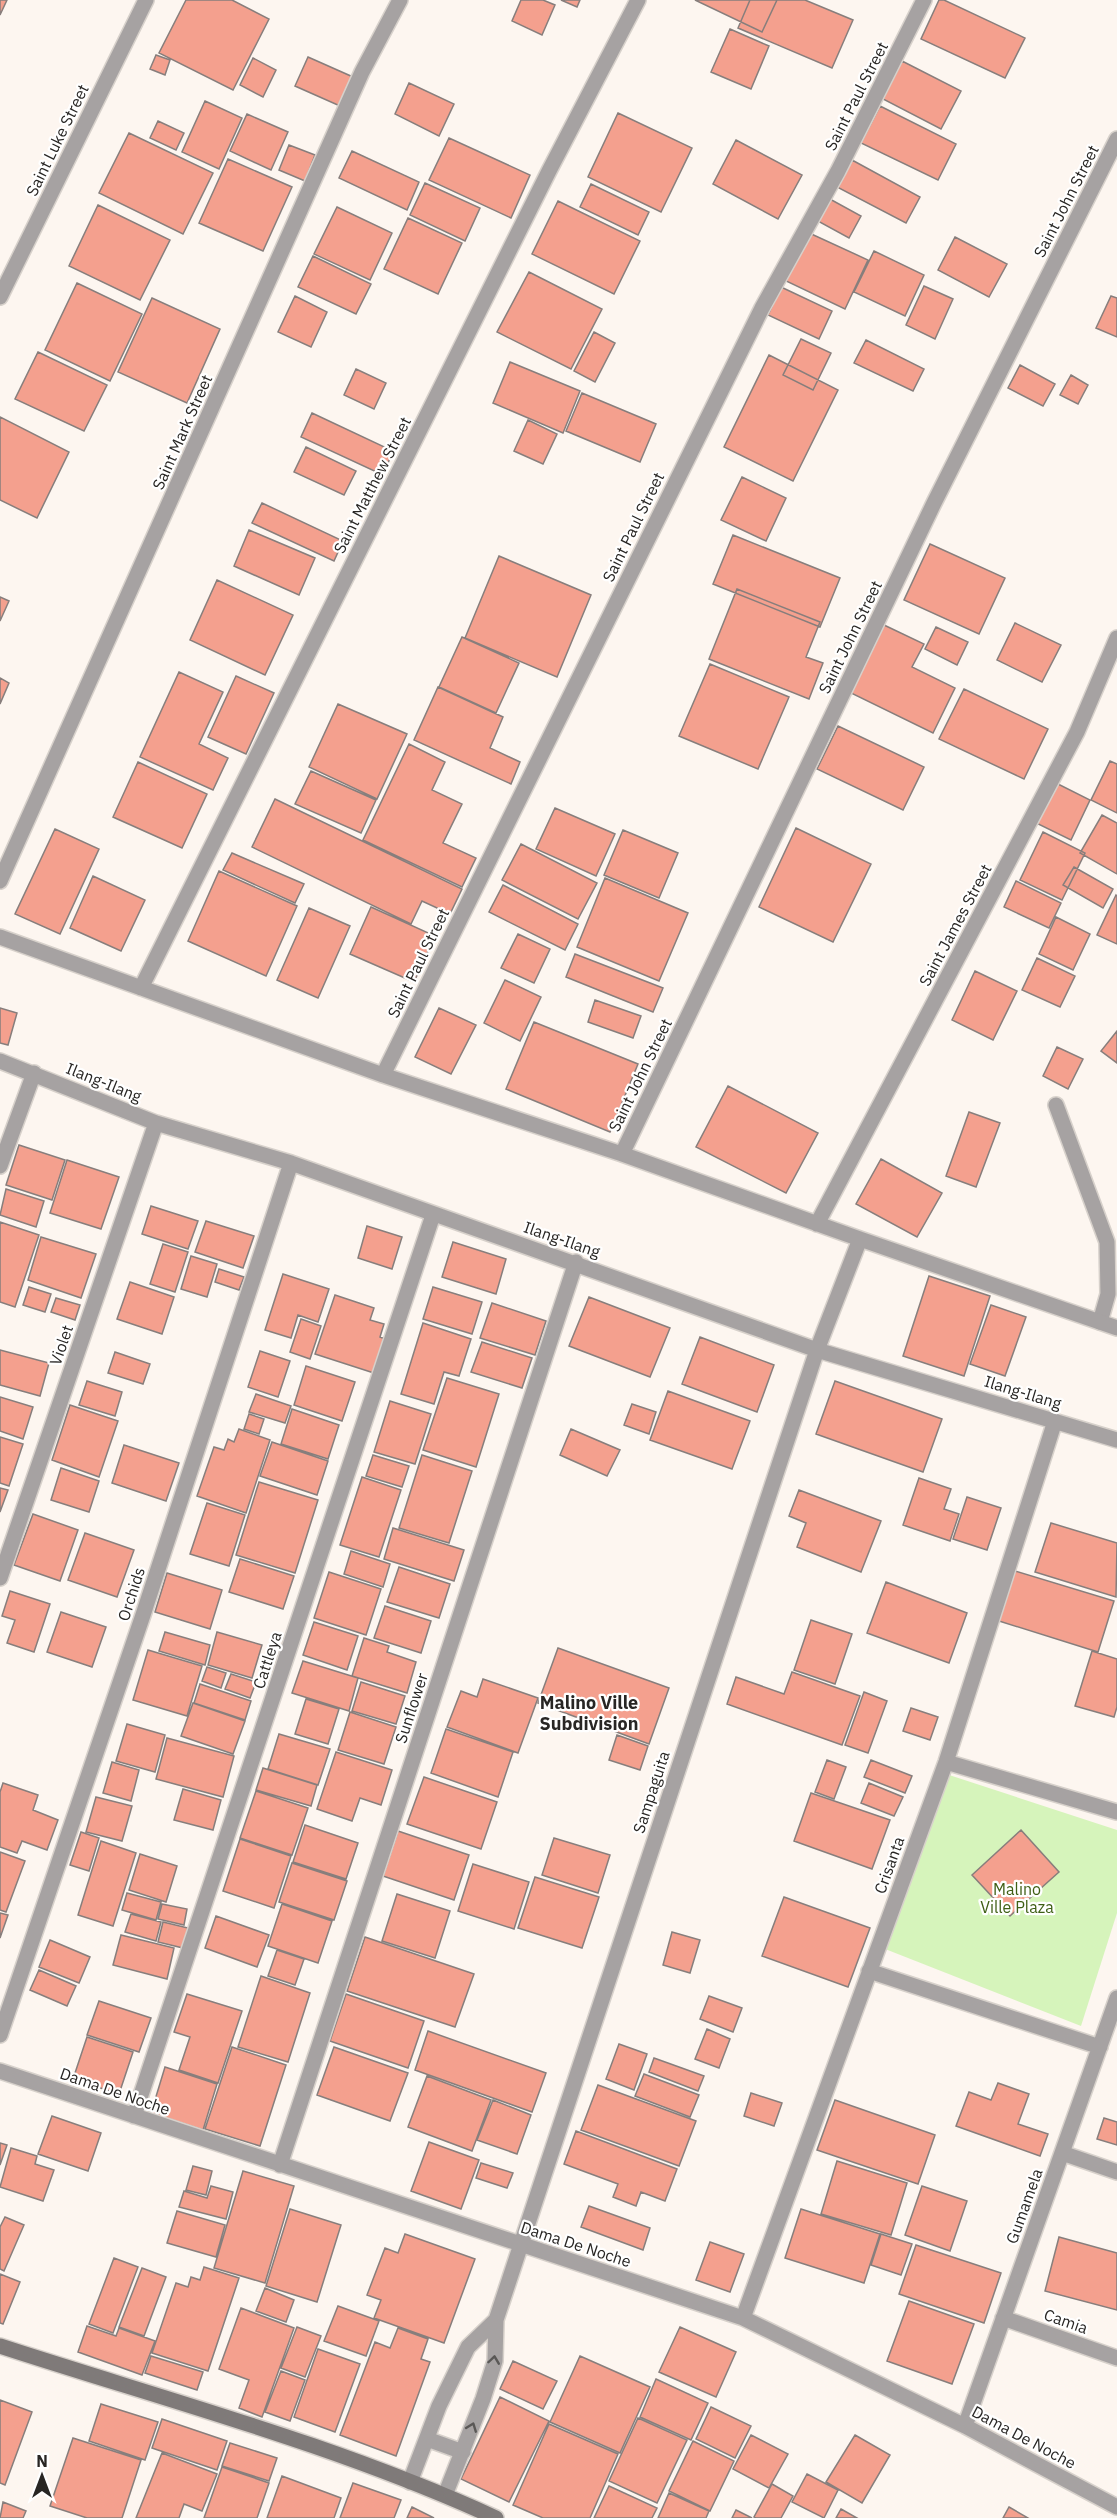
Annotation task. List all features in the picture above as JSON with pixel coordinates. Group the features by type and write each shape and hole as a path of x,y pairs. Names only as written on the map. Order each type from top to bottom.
{"street":[{"name":"Saint Luke Street","path":"0,297 146,0"},
{"name":"Saint Mark Street","path":"0,881 362,72 400,0"},
{"name":"Saint Matthew Street","path":"141,988 543,182 638,0"},
{"name":"Saint Paul Street","path":"383,1075 762,308 838,171 924,0"},
{"name":"Saint John Street","path":"622,1154 934,503 1117,139"},
{"name":"Saint James Street","path":"817,1224 1077,732 1117,638"},
{"path":"0,937 383,1075 622,1154 1117,1328"},
{"name":"Ilang-Ilang","path":"0,1062 34,1073 156,1123 291,1163 433,1215 576,1262 817,1350 1117,1440"},
{"path":"0,1166 34,1073"},
{"path":"1056,1106 1107,1242 1108,1293 1100,1322"},
{"name":"Violet","path":"0,1578 156,1123"},
{"name":"Orchids","path":"0,2034 139,1627 291,1163"},
{"name":"Cattleya","path":"134,2116 433,1215"},
{"name":"Sampaguita","path":"496,2320 817,1350 860,1239"},
{"name":"Sunflower","path":"280,2165 576,1262"},
{"name":"Crisanta","path":"743,2318 946,1762 1055,1420"},
{"path":"946,1762 1117,1812"},
{"path":"869,1971 1100,2047"},
{"name":"Gumamela","path":"965,2426 1117,2000"},
{"name":"Dama De Noche","path":"0,2071 743,2318 965,2426 1117,2507"},
{"path":"1062,2153 1117,2172"},
{"name":"Camia","path":"1003,2318 1117,2358"},
{"path":"410,2482 468,2347 496,2320"},
{"path":"445,2495 463,2452 495,2361 496,2320"},
{"path":"0,2346 343,2457 445,2495 495,2518"},
{"path":"427,2439 463,2452"}],"green space":[{"name":"Malino Ville Plaza","path":"940,1772 1117,1830 1117,1913 1081,2026 880,1947"}],"building":[{"path":"0,0 7,0 0,15"},
{"path":"186,0 232,0 269,19 233,90 159,53"},
{"path":"521,0 543,0 555,5 542,35 512,21"},
{"path":"561,0 580,0 577,7"},
{"path":"695,0 777,0 762,32"},
{"path":"750,0 805,0 853,20 832,68 738,28"},
{"path":"939,0 944,0 1025,38 1005,78 921,39"},
{"path":"730,29 769,46 751,89 711,72"},
{"path":"156,55 170,60 165,75 150,69"},
{"path":"308,57 353,77 340,106 295,86"},
{"path":"253,58 276,70 263,97 240,85"},
{"path":"902,61 961,91 941,129 883,99"},
{"path":"409,83 454,104 439,136 395,114"},
{"path":"205,101 242,118 219,169 182,152"},
{"path":"880,106 956,144 938,180 861,143"},
{"path":"618,113 692,148 661,212 588,177"},
{"path":"247,114 288,132 271,170 230,151"},
{"path":"158,121 184,133 176,150 150,138"},
{"path":"129,133 213,173 183,234 99,193"},
{"path":"449,138 530,175 511,218 429,180"},
{"path":"736,140 802,175 778,219 713,184"},
{"path":"289,145 315,155 305,181 279,170"},
{"path":"352,151 419,182 407,210 339,178"},
{"path":"228,159 292,187 263,251 199,223"},
{"path":"852,160 920,197 906,223 837,187"},
{"path":"425,183 480,208 465,241 410,215"},
{"path":"591,184 649,212 638,235 580,207"},
{"path":"828,198 861,216 849,238 816,220"},
{"path":"558,201 640,241 614,294 532,254"},
{"path":"98,205 170,240 140,300 69,266"},
{"path":"337,207 392,233 370,280 314,254"},
{"path":"408,218 462,243 438,294 384,269"},
{"path":"807,232 868,260 845,309 784,280"},
{"path":"955,237 1007,264 989,297 938,270"},
{"path":"874,251 924,275 905,316 854,292"},
{"path":"313,256 371,284 356,314 298,287"},
{"path":"529,272 602,309 571,369 497,332"},
{"path":"77,283 142,314 110,381 45,350"},
{"path":"924,286 953,299 935,339 906,325"},
{"path":"781,287 832,311 819,339 768,315"},
{"path":"295,296 327,312 311,347 278,332"},
{"path":"1111,296 1117,298 1117,337 1096,328"},
{"path":"152,298 220,329 187,403 118,372"},
{"path":"594,332 615,343 595,382 574,371"},
{"path":"801,339 831,353 813,390 783,375"},
{"path":"866,340 924,369 913,391 854,363"},
{"path":"38,352 107,385 84,431 15,399"},
{"path":"769,355 838,390 793,481 724,447"},
{"path":"510,362 580,391 563,433 493,403"},
{"path":"1020,365 1055,384 1043,406 1008,388"},
{"path":"356,369 386,383 374,409 344,395"},
{"path":"1071,375 1088,385 1078,404 1060,395"},
{"path":"582,393 656,424 640,462 566,431"},
{"path":"312,413 393,451 383,475 301,437"},
{"path":"0,417 69,452 37,518 0,500"},
{"path":"528,420 557,434 543,464 514,451"},
{"path":"306,447 356,471 344,495 294,472"},
{"path":"742,477 786,498 766,541 721,520"},
{"path":"262,503 343,541 334,561 252,523"},
{"path":"249,530 315,558 299,595 234,566"},
{"path":"733,535 840,578 820,627 713,584"},
{"path":"930,544 1005,578 979,634 904,600"},
{"path":"499,556 591,595 557,677 465,638"},
{"path":"217,580 293,615 265,675 190,640"},
{"path":"737,589 820,622 806,657 823,663 809,699 709,659"},
{"path":"0,597 9,601 0,621"},
{"path":"1015,623 1061,645 1042,682 997,660"},
{"path":"884,625 924,644 912,667 955,688 933,733 851,693"},
{"path":"936,627 968,642 957,665 925,649"},
{"path":"462,637 519,663 496,713 439,687"},
{"path":"710,664 789,697 758,769 679,736"},
{"path":"179,672 223,692 199,744 228,758 213,790 140,757"},
{"path":"236,676 274,693 246,754 208,737"},
{"path":"0,678 9,683 0,704"},
{"path":"438,687 503,717 490,748 520,762 511,784 414,740"},
{"path":"964,689 1048,729 1024,779 939,739"},
{"path":"338,704 407,734 377,799 309,767"},
{"path":"838,726 924,767 903,810 817,769"},
{"path":"409,744 445,762 432,790 462,804 443,843 476,858 462,887 363,840"},
{"path":"1110,761 1117,764 1117,813 1091,800"},
{"path":"138,762 207,794 182,848 113,817"},
{"path":"311,771 376,800 361,833 295,804"},
{"path":"1052,781 1090,800 1071,840 1032,821"},
{"path":"275,799 462,889 450,914 422,901 411,924 252,847"},
{"path":"555,808 615,834 596,876 536,849"},
{"path":"1102,815 1117,823 1117,874 1080,853"},
{"path":"796,828 871,864 833,942 759,907"},
{"path":"55,829 99,849 60,934 15,914"},
{"path":"623,830 678,853 659,898 604,875"},
{"path":"1043,832 1085,853 1062,900 1020,880"},
{"path":"521,844 597,883 578,919 502,880"},
{"path":"232,853 304,884 295,903 223,870"},
{"path":"1074,867 1113,889 1103,908 1063,885"},
{"path":"219,871 297,906 266,976 188,941"},
{"path":"93,876 145,900 121,951 70,928"},
{"path":"605,878 688,913 659,981 577,947"},
{"path":"1016,881 1061,903 1049,928 1004,907"},
{"path":"503,885 578,924 565,950 489,912"},
{"path":"1117,896 1117,944 1097,935"},
{"path":"371,907 435,936 414,982 350,954"},
{"path":"309,908 350,926 318,998 277,980"},
{"path":"1056,917 1090,934 1073,970 1039,954"},
{"path":"518,934 550,949 534,983 501,968"},
{"path":"575,954 663,988 653,1012 566,977"},
{"path":"1037,958 1075,976 1060,1007 1022,990"},
{"path":"975,971 1017,991 993,1040 952,1020"},
{"path":"505,980 541,997 520,1041 484,1023"},
{"path":"595,1000 641,1016 633,1038 588,1022"},
{"path":"0,1008 17,1013 8,1045 0,1043"},
{"path":"439,1008 476,1025 451,1074 415,1057"},
{"path":"534,1022 638,1064 610,1132 506,1089"},
{"path":"1117,1031 1117,1063 1101,1051"},
{"path":"1057,1047 1083,1059 1068,1089 1043,1076"},
{"path":"728,1086 818,1133 786,1193 696,1147"},
{"path":"969,1112 1000,1123 976,1187 946,1176"},
{"path":"19,1145 65,1160 52,1200 6,1185"},
{"path":"881,1159 942,1193 917,1237 856,1204"},
{"path":"67,1160 119,1177 101,1229 50,1213"},
{"path":"6,1189 44,1201 36,1227 0,1215"},
{"path":"151,1206 198,1221 188,1249 142,1234"},
{"path":"206,1221 254,1236 243,1268 195,1252"},
{"path":"0,1222 39,1235 15,1307 0,1302"},
{"path":"367,1226 402,1237 392,1269 358,1258"},
{"path":"41,1237 96,1254 81,1298 28,1280"},
{"path":"453,1242 506,1259 496,1294 442,1277"},
{"path":"163,1244 188,1252 175,1292 150,1284"},
{"path":"191,1256 217,1264 207,1297 181,1289"},
{"path":"219,1269 244,1277 239,1290 215,1282"},
{"path":"283,1274 329,1289 318,1322 298,1315 291,1338 265,1330"},
{"path":"929,1276 990,1296 964,1376 903,1356"},
{"path":"130,1282 174,1297 162,1334 117,1319"},
{"path":"29,1287 51,1294 45,1312 23,1305"},
{"path":"433,1287 482,1302 472,1334 423,1319"},
{"path":"335,1295 374,1308 370,1320 384,1324 380,1337 388,1340 377,1374 315,1354"},
{"path":"589,1297 670,1328 650,1377 569,1346"},
{"path":"56,1298 80,1305 75,1320 51,1312"},
{"path":"492,1303 546,1321 535,1355 480,1338"},
{"path":"991,1305 1026,1317 1005,1376 970,1364"},
{"path":"301,1319 321,1326 310,1359 290,1352"},
{"path":"423,1323 471,1339 459,1376 444,1372 434,1404 401,1394"},
{"path":"700,1337 774,1365 757,1412 682,1384"},
{"path":"482,1342 532,1358 522,1388 471,1372"},
{"path":"0,1350 49,1363 40,1396 0,1385"},
{"path":"260,1351 290,1361 278,1397 248,1387"},
{"path":"115,1352 150,1364 143,1384 108,1373"},
{"path":"306,1366 355,1382 342,1421 294,1405"},
{"path":"447,1378 499,1394 476,1467 423,1450"},
{"path":"87,1381 122,1392 115,1416 79,1405"},
{"path":"835,1381 942,1419 923,1472 816,1434"},
{"path":"668,1391 750,1421 732,1469 650,1440"},
{"path":"256,1394 291,1406 285,1423 249,1412"},
{"path":"0,1397 33,1407 23,1439 0,1431"},
{"path":"390,1401 431,1414 415,1464 374,1452"},
{"path":"632,1404 656,1412 649,1434 624,1425"},
{"path":"70,1405 118,1421 99,1477 52,1460"},
{"path":"292,1409 339,1425 328,1459 281,1444"},
{"path":"249,1414 264,1419 259,1434 244,1429"},
{"path":"239,1429 270,1440 246,1513 197,1496 214,1447 224,1450 228,1439 234,1442"},
{"path":"571,1429 620,1450 607,1476 560,1455"},
{"path":"0,1437 23,1444 9,1486 0,1483"},
{"path":"272,1442 328,1461 317,1495 260,1476"},
{"path":"124,1445 179,1463 166,1501 112,1483"},
{"path":"373,1455 409,1466 402,1487 366,1476"},
{"path":"422,1455 472,1471 449,1543 399,1528"},
{"path":"61,1468 99,1481 89,1512 51,1500"},
{"path":"362,1477 401,1490 379,1557 340,1545"},
{"path":"919,1478 951,1489 944,1509 959,1514 950,1541 903,1525"},
{"path":"259,1482 318,1500 295,1573 236,1555"},
{"path":"0,1488 8,1490 0,1512"},
{"path":"799,1490 881,1521 861,1572 797,1547 806,1523 789,1516"},
{"path":"967,1497 1001,1508 987,1550 953,1539"},
{"path":"207,1503 245,1515 229,1566 190,1554"},
{"path":"33,1514 78,1530 60,1581 14,1565"},
{"path":"1051,1523 1117,1543 1116,1597 1035,1572"},
{"path":"393,1528 464,1550 454,1581 384,1559"},
{"path":"85,1533 134,1550 117,1597 68,1580"},
{"path":"351,1551 390,1564 383,1587 344,1574"},
{"path":"240,1559 294,1576 283,1609 229,1592"},
{"path":"399,1567 450,1584 439,1618 387,1602"},
{"path":"1015,1571 1114,1601 1098,1652 999,1621"},
{"path":"329,1572 381,1589 366,1635 314,1618"},
{"path":"167,1573 222,1590 210,1629 155,1612"},
{"path":"886,1582 967,1613 949,1663 867,1633"},
{"path":"10,1591 50,1604 34,1652 7,1643 15,1620 2,1616"},
{"path":"385,1606 431,1621 421,1653 374,1638"},
{"path":"61,1612 106,1627 92,1667 47,1652"},
{"path":"811,1620 852,1634 835,1684 794,1670"},
{"path":"314,1622 358,1636 347,1670 303,1655"},
{"path":"165,1632 210,1645 205,1665 159,1651"},
{"path":"217,1632 262,1645 252,1678 208,1665"},
{"path":"364,1638 389,1646 387,1652 416,1662 407,1693 352,1676"},
{"path":"558,1648 669,1688 649,1744 538,1703"},
{"path":"148,1650 202,1666 187,1716 133,1700"},
{"path":"1092,1651 1117,1659 1117,1707 1114,1717 1075,1706"},
{"path":"303,1661 358,1678 349,1711 292,1693"},
{"path":"207,1667 226,1673 221,1688 202,1681"},
{"path":"792,1672 860,1696 842,1745 727,1704 736,1677 784,1694"},
{"path":"231,1674 256,1682 250,1698 225,1689"},
{"path":"483,1679 538,1698 518,1753 447,1727 461,1691 477,1697"},
{"path":"361,1682 405,1696 396,1724 352,1711"},
{"path":"200,1684 251,1701 245,1720 194,1703"},
{"path":"864,1692 887,1701 868,1753 845,1745"},
{"path":"306,1699 339,1709 328,1744 295,1734"},
{"path":"193,1703 245,1721 233,1754 181,1736"},
{"path":"911,1708 938,1717 930,1740 903,1731"},
{"path":"350,1712 396,1727 384,1764 338,1750"},
{"path":"127,1724 165,1735 155,1772 116,1761"},
{"path":"446,1729 513,1752 498,1797 431,1773"},
{"path":"279,1734 330,1749 318,1785 268,1769"},
{"path":"617,1735 648,1746 640,1770 609,1760"},
{"path":"167,1738 234,1756 223,1797 156,1779"},
{"path":"336,1752 392,1770 381,1805 360,1798 352,1821 317,1809"},
{"path":"827,1760 846,1767 834,1799 815,1792"},
{"path":"871,1760 912,1776 905,1793 864,1777"},
{"path":"112,1762 139,1770 131,1801 103,1793"},
{"path":"263,1768 317,1785 311,1806 256,1790"},
{"path":"424,1777 497,1802 481,1849 407,1824"},
{"path":"3,1783 38,1795 33,1810 58,1820 47,1850 22,1841 17,1853 0,1847 0,1792"},
{"path":"869,1783 903,1797 894,1816 861,1803"},
{"path":"183,1789 221,1800 213,1830 174,1820"},
{"path":"256,1791 308,1808 292,1855 240,1838"},
{"path":"811,1793 890,1820 872,1869 794,1841"},
{"path":"96,1797 132,1806 122,1841 86,1832"},
{"path":"305,1825 358,1843 346,1879 293,1862"},
{"path":"1021,1830 1059,1872 1010,1916 972,1875"},
{"path":"398,1831 469,1855 454,1900 383,1876"},
{"path":"81,1832 99,1838 89,1871 70,1865"},
{"path":"554,1838 610,1855 598,1893 542,1875"},
{"path":"240,1839 291,1856 274,1908 223,1891"},
{"path":"101,1841 136,1853 113,1926 78,1915"},
{"path":"0,1852 25,1861 6,1912 0,1910"},
{"path":"140,1854 177,1866 166,1902 129,1890"},
{"path":"292,1863 347,1881 334,1920 279,1902"},
{"path":"473,1864 529,1882 514,1929 458,1911"},
{"path":"535,1877 599,1897 582,1948 518,1928"},
{"path":"127,1893 161,1902 156,1920 122,1910"},
{"path":"397,1894 450,1911 435,1958 382,1941"},
{"path":"784,1897 870,1928 848,1987 762,1956"},
{"path":"162,1904 187,1909 184,1925 158,1919"},
{"path":"282,1904 332,1921 318,1963 268,1946"},
{"path":"0,1913 8,1915 0,1938"},
{"path":"131,1914 161,1922 156,1941 125,1932"},
{"path":"216,1916 269,1935 257,1967 205,1948"},
{"path":"163,1922 188,1928 183,1948 158,1942"},
{"path":"672,1932 700,1940 690,1973 663,1965"},
{"path":"121,1935 174,1948 167,1979 113,1965"},
{"path":"365,1937 474,1974 455,2027 347,1991"},
{"path":"50,1940 90,1957 79,1983 39,1967"},
{"path":"277,1950 304,1959 295,1985 268,1976"},
{"path":"39,1970 76,1986 67,2006 30,1990"},
{"path":"261,1976 310,1993 288,2062 238,2047"},
{"path":"187,1994 242,2011 218,2083 179,2070 190,2037 174,2032"},
{"path":"346,1994 424,2021 408,2068 330,2041"},
{"path":"709,1996 742,2008 733,2032 700,2019"},
{"path":"99,2001 151,2018 139,2052 87,2035"},
{"path":"707,2029 730,2039 719,2068 695,2059"},
{"path":"428,2031 546,2073 532,2112 415,2070"},
{"path":"87,2037 133,2052 119,2094 73,2079"},
{"path":"619,2044 647,2054 634,2090 606,2079"},
{"path":"232,2047 286,2065 260,2146 205,2129"},
{"path":"334,2047 408,2073 390,2121 317,2095"},
{"path":"654,2058 704,2076 698,2091 649,2072"},
{"path":"165,2067 217,2084 203,2130 151,2113"},
{"path":"644,2074 699,2095 690,2117 635,2096"},
{"path":"427,2076 491,2100 472,2151 408,2127"},
{"path":"998,2083 1029,2094 1018,2124 1048,2134 1040,2156 956,2126 969,2092 991,2100"},
{"path":"598,2085 696,2121 679,2166 581,2130"},
{"path":"751,2093 782,2103 774,2126 744,2116"},
{"path":"493,2100 531,2115 517,2154 477,2140"},
{"path":"835,2100 935,2135 918,2184 817,2150"},
{"path":"52,2116 101,2133 88,2171 38,2154"},
{"path":"1104,2118 1117,2122 1117,2145 1097,2139"},
{"path":"576,2131 677,2169 665,2201 641,2192 636,2206 613,2197 618,2184 564,2164"},
{"path":"429,2142 479,2160 461,2209 411,2191"},
{"path":"0,2143 7,2145 0,2165"},
{"path":"11,2148 37,2156 35,2164 54,2170 43,2201 0,2187"},
{"path":"837,2161 907,2183 891,2235 821,2214"},
{"path":"481,2163 513,2173 507,2188 476,2178"},
{"path":"193,2166 212,2171 206,2195 186,2190"},
{"path":"243,2171 294,2186 265,2283 214,2268"},
{"path":"211,2186 233,2192 226,2219 179,2207 184,2191 207,2198"},
{"path":"922,2186 967,2201 950,2251 905,2235"},
{"path":"589,2206 650,2228 643,2250 581,2227"},
{"path":"290,2209 341,2225 317,2302 266,2286"},
{"path":"801,2209 880,2234 864,2283 785,2258"},
{"path":"177,2211 225,2225 216,2257 167,2243"},
{"path":"5,2217 24,2225 4,2271 0,2269 0,2227"},
{"path":"405,2234 475,2259 444,2343 374,2318 381,2300 367,2295 385,2248 398,2253"},
{"path":"881,2234 912,2244 901,2275 871,2265"},
{"path":"1059,2237 1117,2253 1117,2310 1045,2291"},
{"path":"710,2242 744,2254 730,2292 696,2280"},
{"path":"916,2245 1001,2273 984,2323 899,2294"},
{"path":"114,2258 138,2267 113,2333 89,2324"},
{"path":"204,2267 239,2278 208,2371 152,2353 176,2283 188,2287 191,2277 200,2280"},
{"path":"142,2268 166,2277 144,2336 119,2327"},
{"path":"0,2274 20,2282 3,2324 0,2323"},
{"path":"265,2288 294,2300 286,2322 256,2311"},
{"path":"909,2301 974,2324 952,2384 887,2361"},
{"path":"338,2306 379,2321 366,2356 324,2341"},
{"path":"241,2308 294,2328 262,2417 239,2408 249,2380 219,2369"},
{"path":"87,2326 116,2336 119,2328 155,2341 142,2375 78,2352"},
{"path":"297,2327 321,2336 305,2377 281,2368"},
{"path":"680,2327 736,2352 716,2397 659,2372"},
{"path":"398,2328 428,2339 421,2359 430,2362 396,2456 340,2435 375,2342 390,2348"},
{"path":"318,2349 360,2364 335,2432 294,2417"},
{"path":"151,2356 203,2372 197,2390 145,2373"},
{"path":"580,2356 650,2387 620,2453 550,2422"},
{"path":"513,2361 557,2381 543,2409 500,2389"},
{"path":"281,2371 305,2380 290,2421 265,2412"},
{"path":"656,2379 708,2403 691,2440 640,2417"},
{"path":"500,2397 549,2421 509,2502 461,2479"},
{"path":"0,2400 32,2412 5,2485 0,2483"},
{"path":"101,2404 158,2422 145,2460 89,2441"},
{"path":"711,2407 751,2426 735,2458 696,2439"},
{"path":"638,2418 687,2440 657,2503 609,2481"},
{"path":"162,2419 227,2441 217,2470 152,2448"},
{"path":"549,2424 618,2454 590,2518 543,2518 513,2505"},
{"path":"751,2435 788,2454 769,2488 733,2469"},
{"path":"855,2435 890,2455 862,2503 826,2482"},
{"path":"73,2438 141,2460 122,2518 87,2518 50,2506"},
{"path":"693,2441 734,2461 710,2511 669,2491"},
{"path":"230,2443 277,2458 269,2481 222,2466"},
{"path":"162,2453 217,2474 202,2511 184,2504 179,2518 136,2518"},
{"path":"222,2467 269,2483 257,2518 204,2518"},
{"path":"807,2474 838,2490 824,2518 792,2502"},
{"path":"282,2476 341,2498 334,2518 267,2518"},
{"path":"353,2483 401,2500 394,2518 340,2518"},
{"path":"772,2484 793,2496 781,2518 754,2517"},
{"path":"609,2486 657,2508 652,2518 594,2518"},
{"path":"669,2493 709,2511 706,2518 658,2518"},
{"path":"3,2502 26,2511 23,2518 0,2518"},
{"path":"412,2507 434,2518 407,2518"},
{"path":"1009,2507 1028,2518 1003,2518"},
{"path":"841,2509 857,2518 836,2518"},
{"path":"736,2510 752,2518 732,2518"}],"district":[{"name":"Malino Ville Subdivision","path":"589,1712"}]}
